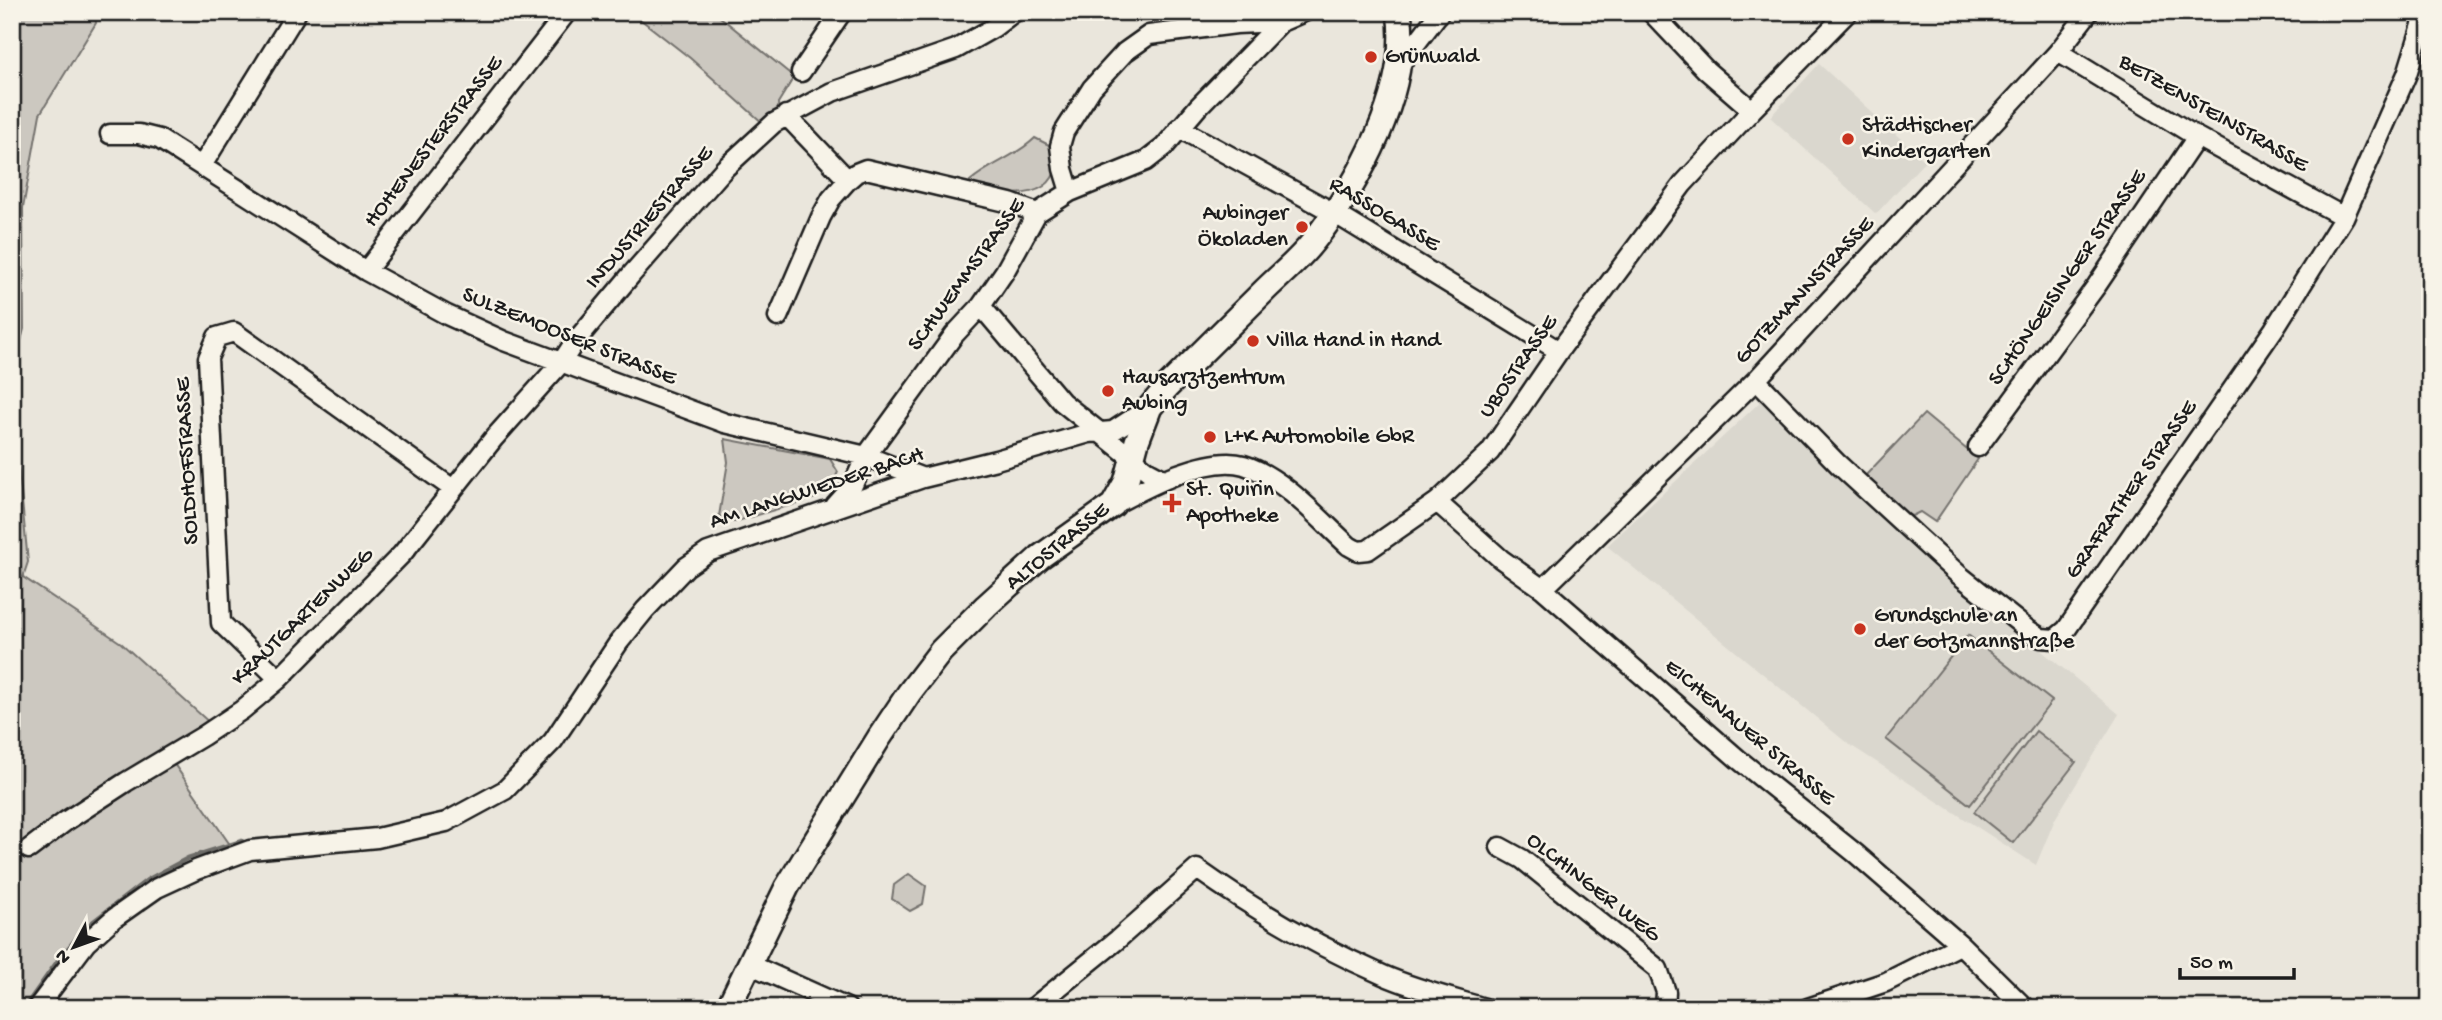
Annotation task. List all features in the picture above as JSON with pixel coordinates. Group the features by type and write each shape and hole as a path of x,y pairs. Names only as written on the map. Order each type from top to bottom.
{"main road":[{"name":"ALTOSTRASSE","path":"728,1008 788,887 822,830 879,738 941,651 1040,557 1113,505 1122,492 1139,433 1150,407 1310,245 1334,213 1363,164 1386,115 1398,67 1399,12"}],"street":[{"path":"203,164 297,12"},
{"name":"HOHENESTERSTRASSE","path":"366,271 567,12"},
{"path":"801,72 842,12"},
{"name":"INDUSTRIESTRASSE","path":"561,363 574,343 631,275 724,169 786,115 832,92 956,49 993,28 1014,12"},
{"path":"1070,192 1060,146 1064,132 1092,88 1125,52 1149,35 1281,22 1304,12"},
{"path":"1398,67 1440,12"},
{"path":"1651,12 1706,70 1752,110"},
{"name":"UBOSTRASSE","path":"1113,505 1163,479 1222,462 1243,464 1276,481 1349,546 1358,551 1368,551 1437,502 1490,452 1559,351 1683,184 1848,12"},
{"name":"GOTZMANNSTRASSE","path":"1542,589 1756,380 2058,52 2089,12"},
{"name":"GRAFRATHER STRASSE","path":"1756,380 1838,464 1958,574 2027,629 2041,638 2055,639 2066,630 2274,329 2344,217 2407,74 2426,12"},
{"name":"SCHWEMMSTRASSE","path":"833,508 852,487 866,456 954,335 981,306 1005,271 1037,214 1070,192 1146,161 1164,147 1281,22"},
{"name":"BETZENSTEINSTRASSE","path":"2058,52 2197,137 2344,217"},
{"path":"786,115 848,180"},
{"name":"RASSOGASSE","path":"1179,128 1334,213 1559,351"},
{"name":"SULZEMOOSER STRASSE","path":"110,134 139,134 159,139 203,164 366,271 446,315 504,341 724,423 866,456 923,478"},
{"name":"SCHÖNGEISINGER STRASSE","path":"1979,447 2097,285 2197,137"},
{"path":"778,317 831,199 856,173 866,169 1010,203 1037,214"},
{"path":"981,306 1062,402 1148,471 1163,479"},
{"name":"SOLDHOFSTRASSE","path":"279,679 221,623 208,358 217,337 234,332 453,489"},
{"name":"KRAUTGARTENWEG","path":"29,849 125,782 204,736 242,710 279,679 402,554 510,419 561,363"},
{"name":"AM LANGWIEDER BACH","path":"37,1008 86,943 113,919 157,887 250,850 377,838 446,822 505,790 553,741 619,642 645,610 686,568 708,552 923,478 1089,433 1121,427 1150,407"},
{"name":"EICHENAUER STRASSE","path":"1437,502 1738,759 1855,853 1960,943 2025,1008"},
{"name":"OLCHINGER WEG","path":"1500,847 1522,859 1658,970 1666,992 1665,1008"},
{"path":"1032,1008 1118,940 1197,869 1247,905 1385,976 1485,1008"},
{"path":"1808,1008 1886,982 1960,943"},
{"path":"749,964 847,1008"}],"shaded area":[{"path":"12,12 95,12 96,23 40,114 23,208 24,329 12,376"},
{"path":"631,12 714,12 794,77 778,103 779,115 764,124 690,58"},
{"name":"Städtischer Kindergarten","path":"1819,64 1925,161 1876,214 1770,117"},
{"path":"1035,138 1053,147 1056,165 1052,178 1043,187 1016,194 985,190 971,185 970,181 986,169 1020,150"},
{"name":"Grundschule an der Gotzmannstraße","path":"1762,400 1903,538 2119,714 2055,819 2036,865 1847,743 1607,546"},
{"path":"12,401 28,562 23,577 121,643 211,724 165,751 240,859 177,884 125,918 82,958 51,1008 12,1008"},
{"path":"1924,414 1978,459 1935,522 1920,512 1912,516 1905,514 1865,476"},
{"path":"725,439 830,459 838,472 832,485 815,498 734,522 719,516 728,462"},
{"path":"1968,635 2052,701 1970,805 1886,739"},
{"path":"2036,731 2076,762 2013,843 1974,812"},
{"path":"909,874 926,886 923,904 910,911 892,899 894,885"}],"waterway":[{"path":"24,1008 86,927 147,880 188,858 242,841"}],"place":[{"name":"Grünwald","path":"1371,57"},
{"name":"Städtischer Kindergarten","path":"1848,139"},
{"name":"Aubinger Ökoladen","path":"1302,227"},
{"name":"Villa Hand in Hand","path":"1253,341"},
{"name":"Hausarztzentrum Aubing","path":"1108,391"},
{"name":"L+K Automobile GbR","path":"1210,437"},
{"name":"St. Quirin Apotheke","path":"1172,503"},
{"name":"Grundschule an der Gotzmannstraße","path":"1860,629"}]}
